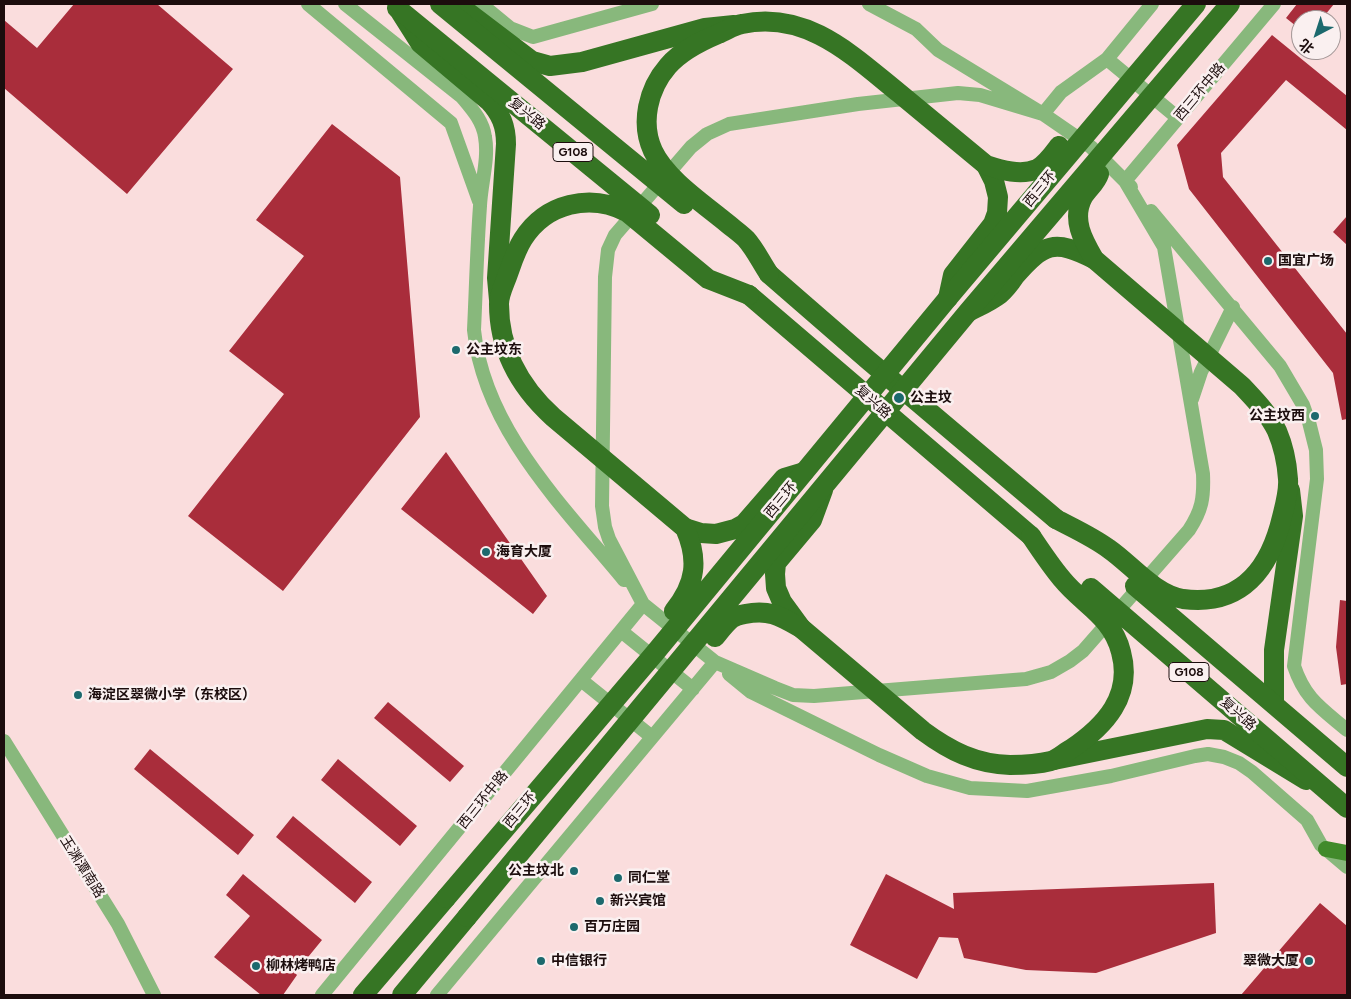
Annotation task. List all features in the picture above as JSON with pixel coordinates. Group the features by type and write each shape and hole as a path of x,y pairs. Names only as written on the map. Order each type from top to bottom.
{"highway":[{"name":"复兴路","path":"440,4 769,274 1347,767"},
{"path":"457,4 532,61 550,66 582,62 705,28 741,24 774,22 803,28 830,39 845,48 986,165 994,181 998,197 997,213 993,224 952,274 948,298"},
{"name":"西三环","path":"363,995 654,654 948,298 1196,4"},
{"name":"西三环","path":"402,995 968,312 1230,4"},
{"name":"复兴路","path":"394,6 749,295 1341,803"},
{"path":"394,6 420,43 489,101 499,112 503,123 506,144 497,278 500,321 505,345 517,375 533,397 553,417 685,528 701,534 716,534 735,529 744,524 784,478 804,472"},
{"path":"741,24 697,43 669,65 659,77 653,90 646,116 653,151 662,165 676,180 745,239 769,274"},
{"path":"986,165 1013,172 1037,169 1062,144 1088,132"},
{"path":"1094,259 1082,239 1078,222 1079,207 1084,196 1099,177 1105,149"},
{"path":"499,300 515,254 523,239 532,228 558,210 578,203 591,202 615,206 627,212 708,279 749,295"},
{"path":"968,312 1001,293 1036,253 1055,247 1074,249 1094,259 1242,386 1259,404 1277,431 1282,448 1293,516 1274,650 1274,704"},
{"path":"1056,519 1107,548 1160,590 1172,596 1200,600 1214,598 1241,587 1255,576 1266,562 1280,527 1288,481"},
{"path":"801,628 782,602 776,588 776,563 812,520 825,484"},
{"path":"654,654 656,633 689,590 694,562 692,544 685,528"},
{"path":"1031,536 1063,581 1101,615 1112,630 1122,653 1122,682 1118,700 1108,717 1097,730 1084,740 1052,760"},
{"path":"673,668 696,660 728,622 737,616 758,611 769,612 801,628 942,745 957,754 973,760 1010,765 1052,760 1207,729 1224,730 1341,803"}],"main road":[{"path":"1326,849 1347,853"}],"street":[{"path":"308,4 452,123 480,204"},
{"path":"345,4 462,97 481,123 485,136 486,152 480,204 474,330 476,349 497,411 518,447 538,475 644,604 751,692 911,769 948,783 970,788 1027,791 1111,776 1195,756 1208,754 1224,756 1252,772 1307,820 1321,845 1347,867"},
{"path":"481,4 510,28 533,37 652,4"},
{"path":"869,4 916,29 938,50 1043,114 1091,147 1125,181 1233,307 1280,366 1303,405 1316,450 1317,479 1294,666 1304,691 1347,730"},
{"path":"1043,114 1061,92 1107,59 1152,4"},
{"name":"西三环中路","path":"1125,181 1274,4"},
{"path":"1107,59 1178,118"},
{"path":"644,604 609,539 602,515 603,340 606,270 608,250 615,235 698,140 729,124 849,105 958,92 1000,100 1043,114"},
{"path":"715,662 793,695 814,696 1026,679 1051,672 1070,661 1093,642 1189,530 1198,515 1204,489 1192,403 1164,246 1125,181"},
{"path":"1192,403 1201,372 1233,307"},
{"name":"西三环中路","path":"322,995 644,604"},
{"path":"621,631 693,689"},
{"path":"437,995 715,662"},
{"path":"581,680 652,737"},
{"name":"玉渊潭南路","path":"4,741 118,924 154,995"}],"building":[{"path":"74,4 157,4 233,69 127,194 4,88 4,20 37,48"},
{"path":"1297,4 1334,4 1329,10 1292,10"},
{"path":"1291,12 1291,22 1286,18"},
{"name":"国宜广场","path":"1272,35 1291,50 1291,60 1303,60 1347,96 1347,130 1286,80 1221,153 1223,177 1347,334 1347,419 1342,420 1333,373 1189,189 1177,145"},
{"path":"332,124 400,177 420,417 283,591 188,516 284,394 229,351 304,256 256,220"},
{"path":"1347,216 1347,245 1333,232"},
{"name":"海育大厦","path":"446,452 547,596 533,614 401,509"},
{"path":"1340,600 1347,601 1347,684 1341,685 1336,647"},
{"path":"388,702 464,766 450,782 374,718"},
{"path":"150,749 254,835 238,855 134,769"},
{"path":"338,759 417,826 400,846 321,780"},
{"path":"293,816 372,882 355,903 276,837"},
{"path":"243,874 322,940 295,973 297,975 283,995 261,995 214,957 250,916 226,895"},
{"path":"886,874 954,909 953,893 1214,883 1216,933 1096,973 1026,970 964,958 958,938 939,937 917,979 850,945"},
{"name":"翠微大厦","path":"1320,903 1347,926 1347,995 1241,995"}],"place":[{"name":"国宜广场","path":"1268,261"},
{"name":"公主坟东","path":"456,350"},
{"name":"公主坟","path":"899,398"},
{"name":"公主坟西","path":"1315,416"},
{"name":"海育大厦","path":"486,552"},
{"name":"海淀区翠微小学（东校区）","path":"78,695"},
{"name":"公主坟北","path":"574,871"},
{"name":"同仁堂","path":"618,878"},
{"name":"新兴宾馆","path":"600,901"},
{"name":"百万庄园","path":"574,927"},
{"name":"中信银行","path":"541,961"},
{"name":"翠微大厦","path":"1309,961"},
{"name":"柳林烤鸭店","path":"256,966"}]}
